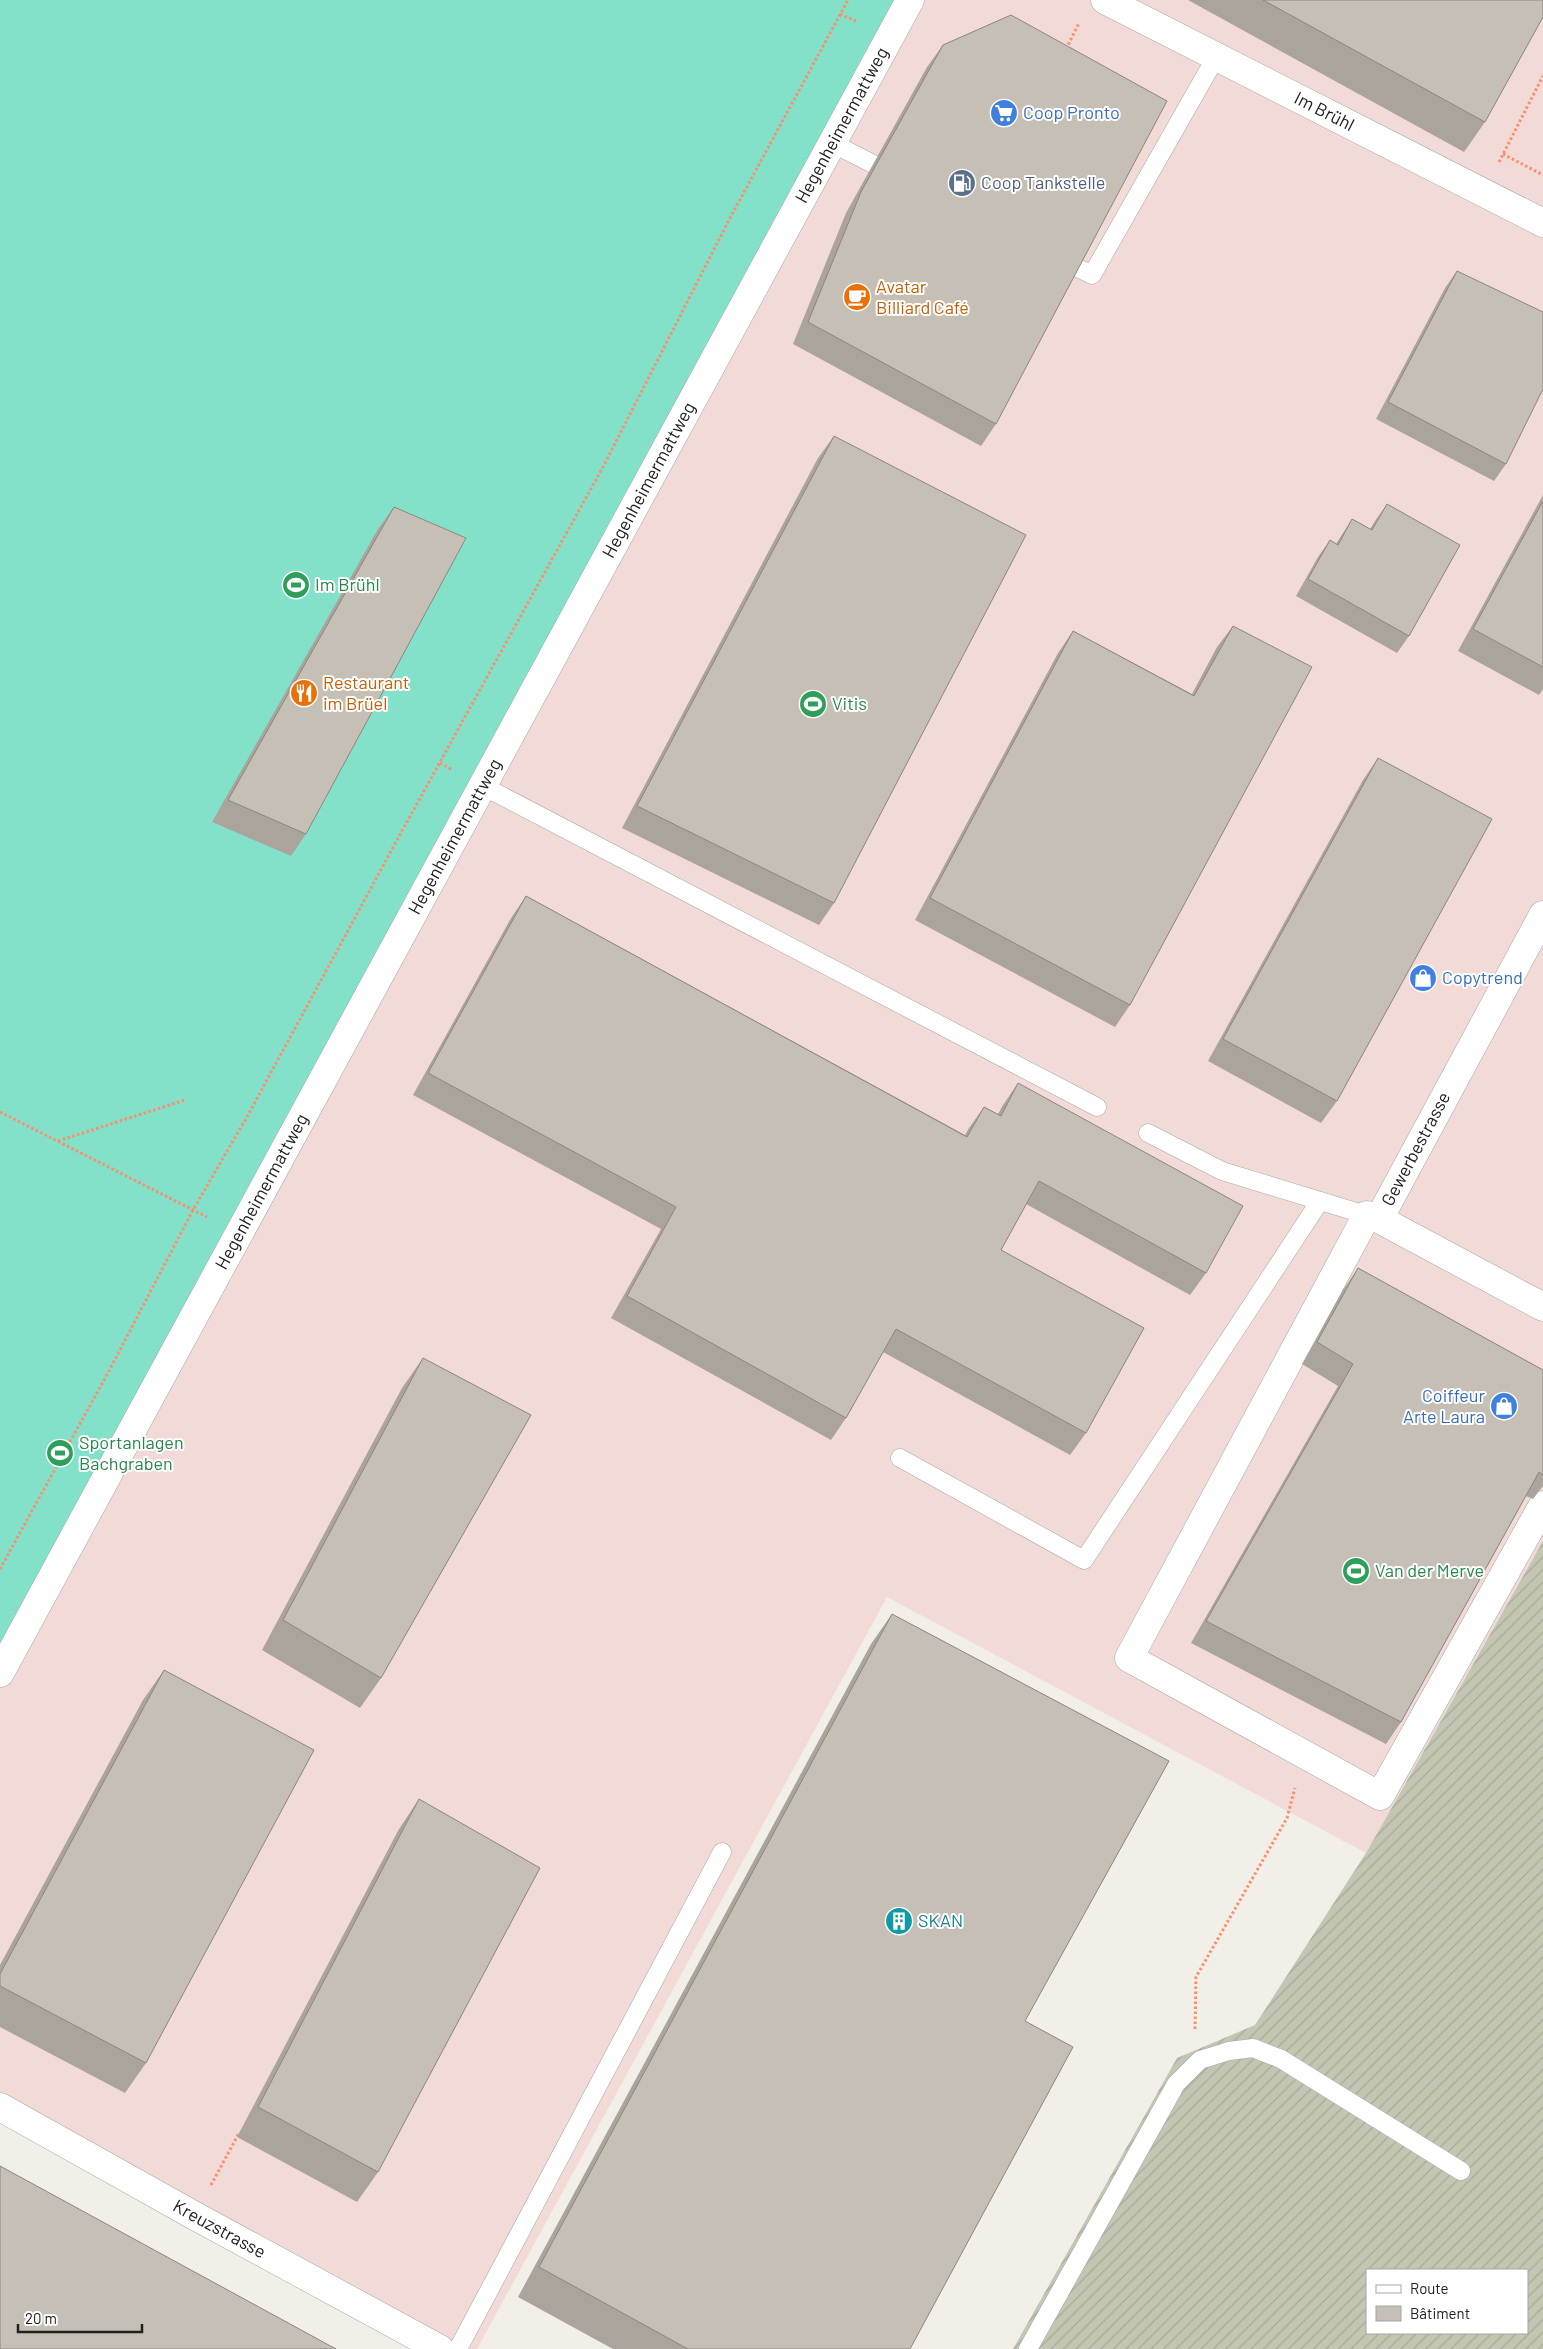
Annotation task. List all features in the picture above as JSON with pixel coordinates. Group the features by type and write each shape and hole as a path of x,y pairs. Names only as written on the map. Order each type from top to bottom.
{"street":[{"name":"Hegenheimermattweg","path":"0,1673 910,0"},
{"name":"Im Brühl","path":"1105,0 1543,223"},
{"name":"Gewerbestrasse","path":"1543,915 1373,1217 1543,1307"},
{"path":"1373,1217 1128,1658 1380,1796 1543,1505"},
{"name":"Kreuzstrasse","path":"0,2107 194,2216 440,2349"}],"lane":[{"path":"1076,267 1092,275 1216,57"},
{"path":"832,143 873,164"},
{"path":"483,786 1097,1107"},
{"path":"1148,1133 1222,1171 1373,1217"},
{"path":"900,1458 1084,1560 1320,1201"},
{"path":"458,2349 722,1852"},
{"path":"1028,2349 1176,2084 1200,2060 1229,2051 1253,2048 1281,2059 1461,2171"}],"path":[{"path":"0,1569 110,1371 193,1210 248,1115 603,466 730,218 848,0"},
{"path":"1062,56 1082,16"},
{"path":"1483,193 1543,76"},
{"path":"1502,154 1543,175"},
{"path":"57,1141 185,1100"},
{"path":"0,1112 239,1233"},
{"path":"1195,2065 1196,1977 1287,1818 1295,1786 1288,1752 1290,1748"},
{"path":"194,2216 242,2128"}],"shaded area":[{"path":"910,0 1543,0 1543,1541 1366,1853 887,1597 477,2349 441,2349 0,2107 0,1673"},
{"path":"1543,1541 1543,2349 1013,2349 1177,2058 1255,2025 1366,1853"}],"green space":[{"name":"Im Brühl","path":"0,0 910,0 0,1673"}],"building":[{"path":"1263,0 1543,0 1543,17 1485,122"},
{"path":"1011,15 1167,101 996,424 808,322 861,192 943,45"},
{"path":"1457,271 1543,312 1543,389 1506,464 1388,402"},
{"path":"834,436 1026,535 834,903 637,806"},
{"path":"1543,501 1543,667 1473,629"},
{"path":"1387,504 1460,545 1409,636 1308,579 1330,540 1338,545 1352,519 1372,530"},
{"path":"394,507 466,538 306,834 228,800"},
{"path":"1233,626 1312,667 1130,1005 930,898 1073,631 1194,696"},
{"path":"1378,758 1492,819 1337,1101 1223,1039"},
{"path":"526,896 967,1137 984,1107 1001,1116 1018,1083 1243,1206 1206,1273 1039,1181 1001,1250 1144,1328 1086,1433 896,1329 846,1418 627,1296 676,1207 428,1073"},
{"name":"Van der Merve","path":"1358,1268 1543,1370 1543,1475 1539,1472 1401,1722 1206,1621 1353,1364 1317,1342"},
{"path":"423,1358 531,1415 381,1678 283,1620"},
{"name":"SKAN","path":"892,1614 1169,1761 1025,2021 1073,2047 910,2349 688,2349 539,2267"},
{"path":"164,1670 314,1750 146,2063 0,1986 0,1974"},
{"path":"419,1799 540,1868 378,2172 258,2107"},
{"path":"0,2166 336,2349 0,2349"}],"place":[{"name":"Coop Pronto","path":"1004,113"},
{"name":"Coop Tankstelle","path":"962,183"},
{"name":"Avatar Billiard Café","path":"857,297"},
{"name":"Im Brühl","path":"296,585"},
{"name":"Restaurant im Brüel","path":"304,693"},
{"name":"Vitis","path":"813,704"},
{"name":"Copytrend","path":"1423,978"},
{"name":"Coiffeur Arte Laura","path":"1504,1406"},
{"name":"Sportanlagen Bachgraben","path":"60,1453"},
{"name":"Van der Merve","path":"1356,1571"},
{"name":"SKAN","path":"899,1921"}]}
